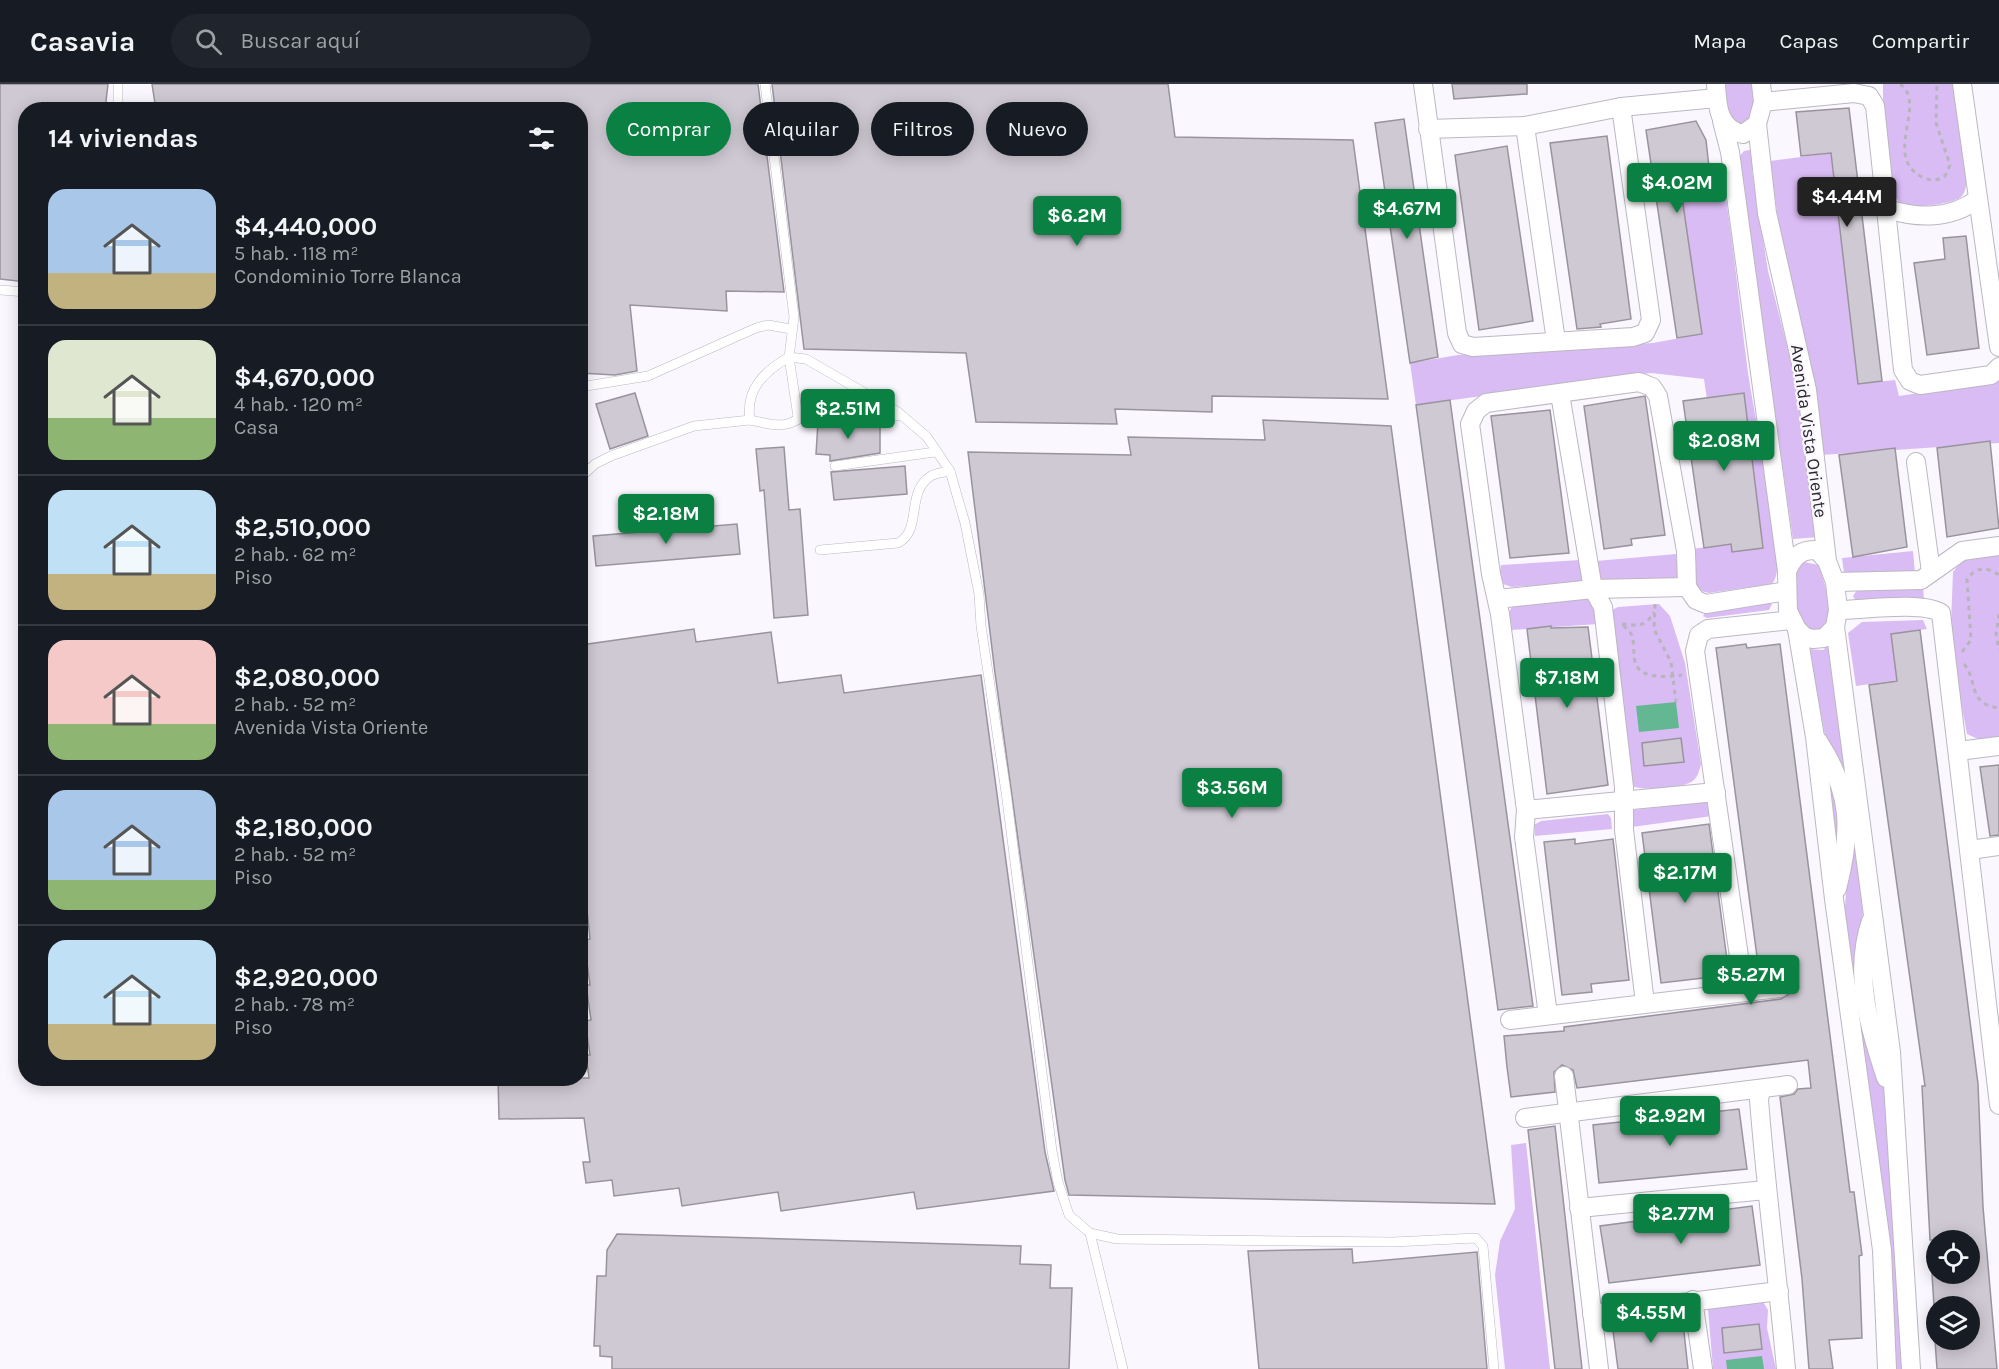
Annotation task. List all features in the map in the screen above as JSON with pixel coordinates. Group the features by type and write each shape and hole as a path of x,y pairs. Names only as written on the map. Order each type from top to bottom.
{"street":[{"path":"1423,84 1457,333 1462,344 1473,347 1633,337 1645,333 1651,320 1621,107"},
{"path":"1962,84 1999,347"},
{"path":"1428,129 1525,126 1717,91 1732,165 1787,571 1787,591 1815,737 1834,900 1881,1250 1887,1369"},
{"path":"1762,93 1854,93 1869,96 1875,106 1881,179 1888,209 1890,265 1904,370 1910,381 1920,384 1991,375 1999,367"},
{"name":"Avenida Vista Oriente","path":"1762,93 1757,124 1767,213 1807,390 1827,561 1834,582 1836,619 1897,1114 1911,1369"},
{"path":"1722,121 1731,131 1743,134 1751,131 1757,124"},
{"path":"1525,126 1556,341"},
{"path":"1888,209 1906,215 1947,215 1978,199"},
{"path":"1548,1015 1524,837 1526,810 1498,598 1491,574 1470,424 1476,411 1486,403 1639,382 1652,387 1658,396 1686,551 1687,587 1696,600 1706,604 1787,591"},
{"path":"1560,394 1593,589 1603,607 1625,799 1624,830 1645,1003"},
{"path":"1916,462 1931,572"},
{"path":"1834,582 1921,580 1962,551 1999,546"},
{"path":"1787,571 1792,560 1808,550 1817,550 1827,561"},
{"path":"1498,598 1593,589 1687,587"},
{"path":"1744,991 1695,651 1699,635 1708,629 1794,625 1805,636 1813,639 1824,638 1836,619 1935,609 1941,613 1943,619 1970,850 1991,947 1999,1105"},
{"path":"1958,751 1999,746"},
{"path":"1526,810 1716,792"},
{"path":"1970,850 1999,846"},
{"path":"1510,1020 1780,988"},
{"path":"1564,1076 1599,1369"},
{"path":"1525,1118 1788,1085"},
{"path":"1761,1089 1759,1100 1766,1190 1786,1369"},
{"path":"1579,1208 1766,1190"},
{"path":"1592,1314 1779,1291"},
{"path":"1693,1300 1703,1369"}],"lane":[{"path":"118,84 118,102"},
{"path":"765,84 794,317 789,357 798,417"},
{"path":"0,290 18,291"},
{"path":"588,386 648,376 756,328 768,325 791,329"},
{"path":"750,420 748,408 759,378 768,369 789,357 806,359 902,416 927,437 950,471 972,549 980,594 981,626 1006,792 1052,1151 1058,1182 1069,1215 1090,1233 1146,1241 1393,1242 1476,1238 1483,1246 1494,1369"},
{"path":"588,471 595,464 611,456 694,426 750,420 777,425 788,424 798,417 815,412 838,411 902,416"},
{"path":"835,466 935,452"},
{"path":"820,550 898,543 907,538 911,531 914,503 921,488 931,476 950,471"},
{"path":"1090,1233 1123,1369"}],"path":[{"path":"1900,84 1910,99 1905,139 1906,158 1909,166 1919,176 1933,180 1945,176 1950,165 1936,123 1937,84"},
{"path":"1947,660 1964,652 1971,640 1967,579 1978,569 1987,568 1999,575"},
{"path":"1655,588 1654,629 1671,662 1676,702"},
{"path":"1654,612 1649,622 1642,625 1617,624 1630,630 1633,635 1633,660 1639,669 1648,676 1672,677 1698,673"},
{"path":"1999,614 1996,634 1999,650"},
{"path":"1947,660 1965,665 1977,698 1984,704 1999,708"}],"shaded area":[{"path":"1721,84 1759,84 1753,121 1741,127 1729,119"},
{"path":"1883,84 1953,84 1967,179 1965,191 1961,197 1941,204 1912,206 1900,203 1894,196 1883,119"},
{"path":"1754,149 1752,171 1768,271 1798,389 1819,537 1793,539 1738,158 1744,151"},
{"path":"1831,153 1858,384 1895,380 1899,396 1999,381 1999,443 1821,455 1806,345 1785,271 1770,161"},
{"path":"1709,167 1721,168 1748,373 1769,491 1777,569 1772,584 1709,593 1701,591 1695,584 1692,549 1728,544 1704,379 1651,373 1416,405 1410,363 1458,355 1653,343 1702,334 1678,171"},
{"path":"1913,551 1915,573 1852,577 1844,573 1842,558"},
{"path":"1676,554 1679,578 1666,581 1599,580 1596,561"},
{"path":"1999,554 1999,738 1980,740 1967,734 1955,670 1951,623 1953,572 1964,558"},
{"path":"1580,560 1582,582 1512,587 1503,584 1499,577 1501,565"},
{"path":"1804,562 1819,565 1829,599 1828,621 1820,630 1810,629 1803,623 1797,614 1794,602 1795,579 1798,569"},
{"path":"1923,587 1924,600 1856,602 1853,596 1857,590"},
{"path":"1588,598 1595,603 1598,624 1511,630 1509,614 1517,601"},
{"path":"1768,602 1772,604 1769,610 1707,618 1703,616 1707,610"},
{"path":"1659,604 1670,616 1685,663 1701,764 1696,778 1684,785 1652,789 1637,788 1632,786 1612,610 1618,607"},
{"path":"1923,620 1927,629 1891,634 1897,680 1856,686 1848,633 1862,622"},
{"path":"1830,643 1858,847 1863,911 1859,966 1884,1087 1904,1369 1895,1369 1844,922 1847,876 1845,787 1825,735 1808,649 1823,650"},
{"path":"1676,702 1679,728 1639,732 1636,706"},
{"path":"1826,762 1837,790 1838,859"},
{"path":"1709,801 1712,816 1632,827 1631,814 1634,810"},
{"path":"1608,814 1611,818 1612,829 1535,836 1534,825 1541,821"},
{"path":"1526,1143 1550,1369 1505,1369 1495,1275 1500,1241 1515,1209 1511,1145"},
{"path":"1762,1300 1768,1310 1767,1328 1776,1369 1713,1369 1708,1309"},
{"path":"1762,1356 1764,1369 1727,1369 1726,1360"}],"building":[{"path":"0,84 108,84 106,102 18,102 18,281 0,279"},
{"path":"152,84 758,84 760,102 743,102 743,156 767,156 784,292 726,291 727,311 630,305 637,371 615,375 588,373 588,102 155,102"},
{"path":"772,84 1168,84 1175,137 1353,140 1388,399 1212,396 1212,412 1115,409 1117,424 976,422 966,353 804,349 781,156 859,156 859,102 774,102"},
{"path":"1452,84 1527,84 1527,94 1454,99"},
{"path":"1849,108 1882,381 1858,384 1831,153 1801,156 1796,112"},
{"path":"1404,119 1438,357 1410,363 1375,123"},
{"path":"1696,121 1706,140 1709,167 1678,170 1702,334 1677,338 1646,130"},
{"path":"1607,136 1631,319 1600,324 1601,327 1577,329 1550,143"},
{"path":"1507,146 1533,321 1479,330 1455,155"},
{"path":"1966,236 1979,348 1927,355 1914,263 1945,259 1943,238"},
{"path":"635,393 648,436 610,449 596,404"},
{"path":"1744,393 1763,548 1732,552 1731,544 1704,548 1683,401"},
{"path":"1645,396 1665,535 1631,539 1632,545 1604,549 1584,406"},
{"path":"1450,400 1533,1006 1498,1010 1416,405"},
{"path":"1550,410 1569,553 1510,558 1491,416"},
{"path":"1263,420 1391,426 1495,1204 1069,1195 1065,1180 995,673 968,452 1131,455 1128,437 1265,440"},
{"path":"818,422 880,424 880,453 830,461 830,455 816,454"},
{"path":"1990,441 1999,528 1947,537 1937,448"},
{"path":"784,447 789,510 800,509 808,615 774,618 764,490 760,491 756,449"},
{"path":"1895,448 1907,547 1853,557 1839,455"},
{"path":"905,466 907,494 834,500 831,472"},
{"path":"737,524 740,554 596,566 593,536"},
{"path":"1551,626 1551,628 1588,627 1608,785 1547,794 1527,629"},
{"path":"694,629 696,642 771,632 778,683 841,675 844,693 981,675 1045,1152 1054,1191 917,1209 914,1192 781,1211 778,1192 682,1206 679,1188 614,1196 612,1180 586,1183 583,1162 590,1162 584,1118 499,1119 498,1086 588,1086 588,1055 590,1055 588,1020 591,1020 588,999 588,985 590,985 588,940 590,939 588,920 588,644"},
{"path":"1920,630 1978,1084 1983,1207 1997,1369 1937,1369 1936,1350 1980,1350 1980,1296 1933,1296 1933,1284 1980,1284 1980,1230 1929,1230 1922,1086 1925,1086 1869,685 1897,681 1891,634"},
{"path":"1746,644 1747,648 1780,644 1850,1192 1854,1192 1862,1255 1859,1256 1862,1338 1829,1340 1833,1369 1809,1369 1802,1279 1780,1097 1794,1094 1798,1089 1811,1088 1808,1060 1577,1088 1573,1070 1562,1065 1554,1072 1555,1092 1511,1097 1507,1067 1504,1036 1564,1031 1564,1027 1781,999 1790,993 1791,986 1785,978 1760,979 1716,648"},
{"path":"1681,738 1684,762 1644,766 1642,743"},
{"path":"1999,765 1999,835 1990,836 1980,767"},
{"path":"1709,824 1729,975 1661,983 1642,833"},
{"path":"1575,839 1575,844 1613,839 1629,980 1591,984 1592,992 1562,995 1544,842"},
{"path":"1739,1109 1747,1169 1599,1183 1593,1125"},
{"path":"1555,1126 1582,1369 1555,1369 1528,1130"},
{"path":"1752,1206 1760,1265 1609,1283 1600,1226"},
{"path":"617,1234 1021,1246 1020,1264 1051,1265 1050,1288 1072,1288 1069,1369 612,1369 612,1357 600,1356 600,1346 594,1346 597,1276 606,1276 607,1250"},
{"path":"1352,1249 1353,1263 1477,1252 1487,1369 1259,1369 1248,1251"},
{"path":"1682,1314 1688,1369 1618,1369 1612,1323"},
{"path":"1759,1324 1762,1349 1724,1353 1722,1328"}]}
